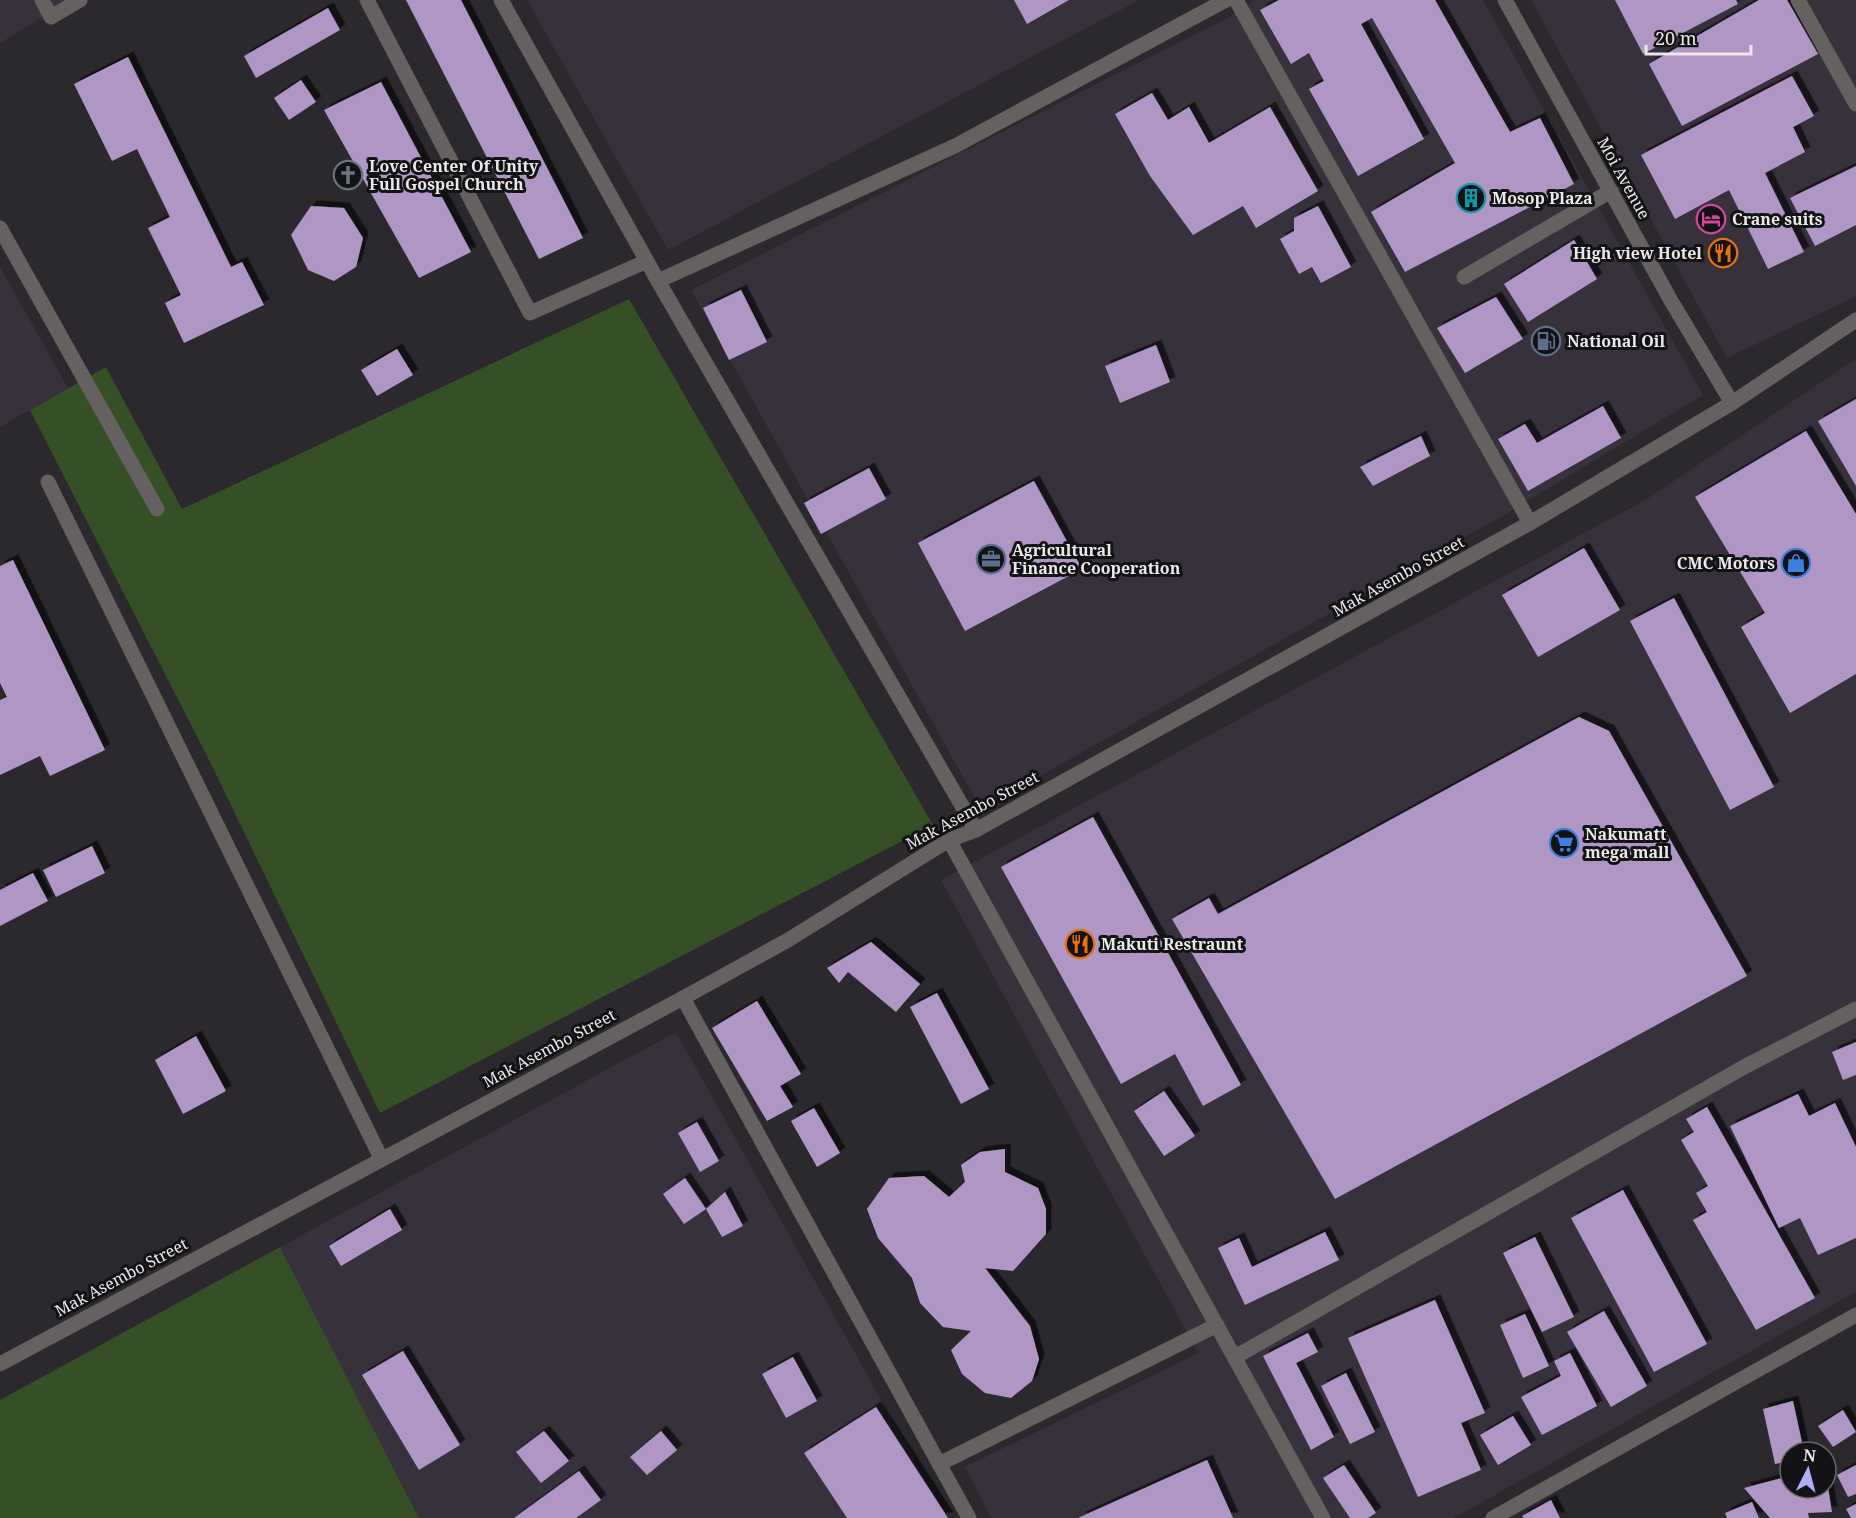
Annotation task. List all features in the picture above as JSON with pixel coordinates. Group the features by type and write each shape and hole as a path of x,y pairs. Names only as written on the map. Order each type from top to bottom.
{"street":[{"path":"42,0 51,17 80,0"},
{"path":"367,0 530,313 647,261"},
{"path":"501,0 658,281 976,830"},
{"path":"658,281 955,146 1226,0"},
{"path":"1236,0 1530,523"},
{"name":"Moi Avenue","path":"1505,0 1670,299 1732,403"},
{"path":"1798,0 1856,104"},
{"path":"1464,277 1611,191"},
{"path":"0,228 158,509"},
{"name":"Mak Asembo Street","path":"0,1364 683,998 788,940 949,840 976,830 1530,523 1732,403 1856,320"},
{"path":"48,482 381,1158"},
{"path":"949,840 1323,1518"},
{"path":"683,998 969,1518"},
{"path":"1235,1357 1744,1067 1856,1009"},
{"path":"1493,1518 1856,1315"},
{"path":"939,1464 1217,1325"}],"shaded area":[{"path":"0,0 71,0 0,43"},
{"path":"527,0 1139,0 668,250"},
{"path":"1254,0 1483,0 1703,395 1501,517 981,809 691,290 1229,17"},
{"path":"1531,0 1856,0 1856,296 1727,358"},
{"path":"0,267 68,388 0,427"},
{"path":"1856,359 1856,1292 1454,1518 991,1518 965,1467 1198,1353 941,880 1647,499"},
{"path":"676,1032 947,1518 419,1518 280,1247"}],"green space":[{"path":"629,299 933,825 380,1113 211,764 30,410 106,367 182,509"},
{"path":"280,1247 419,1518 0,1518 0,1400"}],"building":[{"path":"406,0 461,0 583,238 539,259"},
{"path":"1014,0 1069,0 1027,24"},
{"path":"1279,0 1435,0 1510,132 1540,118 1574,184 1405,272 1371,212 1455,163 1372,18 1361,24 1424,139 1358,176 1309,89 1324,81 1309,53 1291,64 1260,10"},
{"path":"1615,0 1736,0 1738,4 1643,54"},
{"path":"1759,0 1787,0 1818,54 1682,126 1649,64"},
{"path":"328,8 340,30 256,78 244,56"},
{"path":"128,57 231,267 242,262 264,305 184,343 165,303 181,295 148,228 170,217 137,149 112,161 74,84"},
{"path":"1792,76 1814,116 1793,127 1805,152 1765,173 1804,252 1768,269 1729,190 1675,219 1641,155"},
{"path":"301,80 316,102 289,120 274,98"},
{"path":"381,82 471,252 419,278 324,110"},
{"path":"1152,93 1168,120 1189,107 1209,143 1270,107 1318,191 1256,228 1243,206 1193,235 1150,176 1115,114"},
{"path":"1856,166 1856,225 1815,246 1790,198"},
{"path":"311,206 344,208 363,238 356,267 334,281 308,270 291,235"},
{"path":"1318,206 1351,267 1321,283 1312,267 1299,274 1280,239 1294,231 1294,218"},
{"path":"1574,240 1597,279 1528,322 1504,284"},
{"path":"741,290 767,342 729,360 703,308"},
{"path":"1496,297 1523,339 1465,373 1437,328"},
{"path":"1156,345 1170,382 1120,403 1105,366"},
{"path":"397,349 413,375 377,396 361,370"},
{"path":"1856,399 1856,486 1818,421"},
{"path":"1603,406 1621,438 1528,491 1498,439 1525,424 1537,443"},
{"name":"CMC Motors","path":"1806,431 1856,514 1856,674 1790,713 1741,627 1765,613 1695,497"},
{"path":"1421,436 1430,456 1373,486 1360,467"},
{"path":"869,468 886,499 821,534 804,503"},
{"path":"1034,481 1082,569 965,631 918,543"},
{"path":"1584,548 1620,610 1538,657 1502,595"},
{"path":"13,560 105,750 50,776 40,756 0,775 0,700 7,697 0,683 0,566"},
{"path":"1674,598 1774,787 1730,810 1630,621"},
{"path":"1579,717 1609,731 1747,976 1335,1199 1172,919 1209,898 1218,914"},
{"path":"1093,817 1241,1085 1203,1106 1175,1054 1121,1084 1001,867"},
{"path":"92,846 105,873 56,897 43,870"},
{"path":"33,873 48,901 0,926 0,890"},
{"path":"871,942 920,984 896,1012 848,972 839,983 827,968"},
{"path":"937,993 989,1089 961,1104 910,1007"},
{"path":"757,1001 801,1074 780,1086 793,1107 767,1121 712,1028"},
{"path":"196,1036 226,1091 183,1114 155,1060"},
{"path":"1856,1042 1856,1075 1843,1080 1832,1052"},
{"path":"1164,1091 1195,1136 1164,1156 1134,1111"},
{"path":"1798,1094 1809,1116 1835,1103 1856,1147 1856,1238 1818,1255 1800,1218 1779,1228 1730,1126"},
{"path":"1707,1107 1815,1298 1756,1330 1693,1220 1707,1212 1696,1193 1708,1186 1681,1140 1694,1132 1686,1119"},
{"path":"814,1108 840,1153 817,1167 791,1121"},
{"path":"697,1122 719,1161 700,1172 678,1133"},
{"path":"1005,1149 1005,1172 1038,1188 1046,1209 1046,1234 1013,1271 985,1268 1030,1326 1039,1359 1032,1381 1011,1398 985,1393 962,1374 951,1350 971,1331 943,1327 920,1303 912,1278 878,1238 867,1209 889,1178 924,1176 949,1197 965,1182 961,1165 980,1152"},
{"path":"685,1178 706,1209 684,1224 663,1194"},
{"path":"1623,1190 1707,1344 1654,1372 1571,1218"},
{"path":"725,1192 743,1226 722,1237 706,1209"},
{"path":"390,1209 402,1230 341,1266 329,1246"},
{"path":"1325,1232 1339,1260 1245,1305 1218,1248 1239,1238 1252,1267"},
{"path":"1535,1237 1574,1317 1542,1332 1503,1253"},
{"path":"1435,1300 1485,1413 1461,1423 1481,1470 1418,1497 1348,1338"},
{"path":"1604,1311 1647,1386 1611,1407 1567,1332"},
{"path":"1525,1314 1549,1366 1523,1378 1500,1325"},
{"path":"1308,1333 1318,1352 1296,1363 1334,1437 1311,1450 1263,1356"},
{"path":"403,1351 460,1445 419,1470 362,1375"},
{"path":"1570,1353 1597,1406 1542,1435 1521,1397 1561,1376 1554,1361"},
{"path":"793,1357 817,1401 786,1418 762,1374"},
{"path":"1346,1373 1375,1432 1350,1444 1321,1386"},
{"path":"1793,1401 1801,1440 1778,1440 1778,1463 1775,1464 1763,1409"},
{"path":"876,1407 948,1518 847,1518 804,1453"},
{"path":"1843,1410 1856,1432 1838,1444 1838,1440 1828,1440 1818,1426"},
{"path":"1513,1416 1531,1445 1498,1465 1480,1435"},
{"path":"544,1431 569,1461 541,1483 516,1452"},
{"path":"661,1431 677,1450 647,1475 630,1457"},
{"path":"1207,1460 1233,1518 1078,1518"},
{"path":"1344,1465 1376,1513 1368,1518 1350,1518 1323,1478"},
{"path":"1856,1465 1856,1494 1848,1497 1838,1474"},
{"path":"579,1471 601,1500 576,1518 514,1518"},
{"path":"1778,1479 1778,1500 1830,1500 1832,1512 1808,1513 1809,1518 1770,1518 1744,1488"},
{"path":"1551,1500 1560,1518 1524,1518 1522,1516"},
{"path":"1752,1502 1759,1518 1727,1518 1725,1513"},
{"path":"1856,1504 1856,1518 1851,1518 1846,1509"}],"place":[{"name":"Love Center Of Unity Full Gospel Church","path":"348,175"},
{"name":"Mosop Plaza","path":"1471,198"},
{"name":"Crane suits","path":"1711,219"},
{"name":"High view Hotel","path":"1723,253"},
{"name":"National Oil","path":"1546,341"},
{"name":"Agricultural Finance Cooperation","path":"991,559"},
{"name":"CMC Motors","path":"1796,563"},
{"name":"Nakumatt mega mall","path":"1564,843"},
{"name":"Makuti Restraunt","path":"1080,944"}]}
